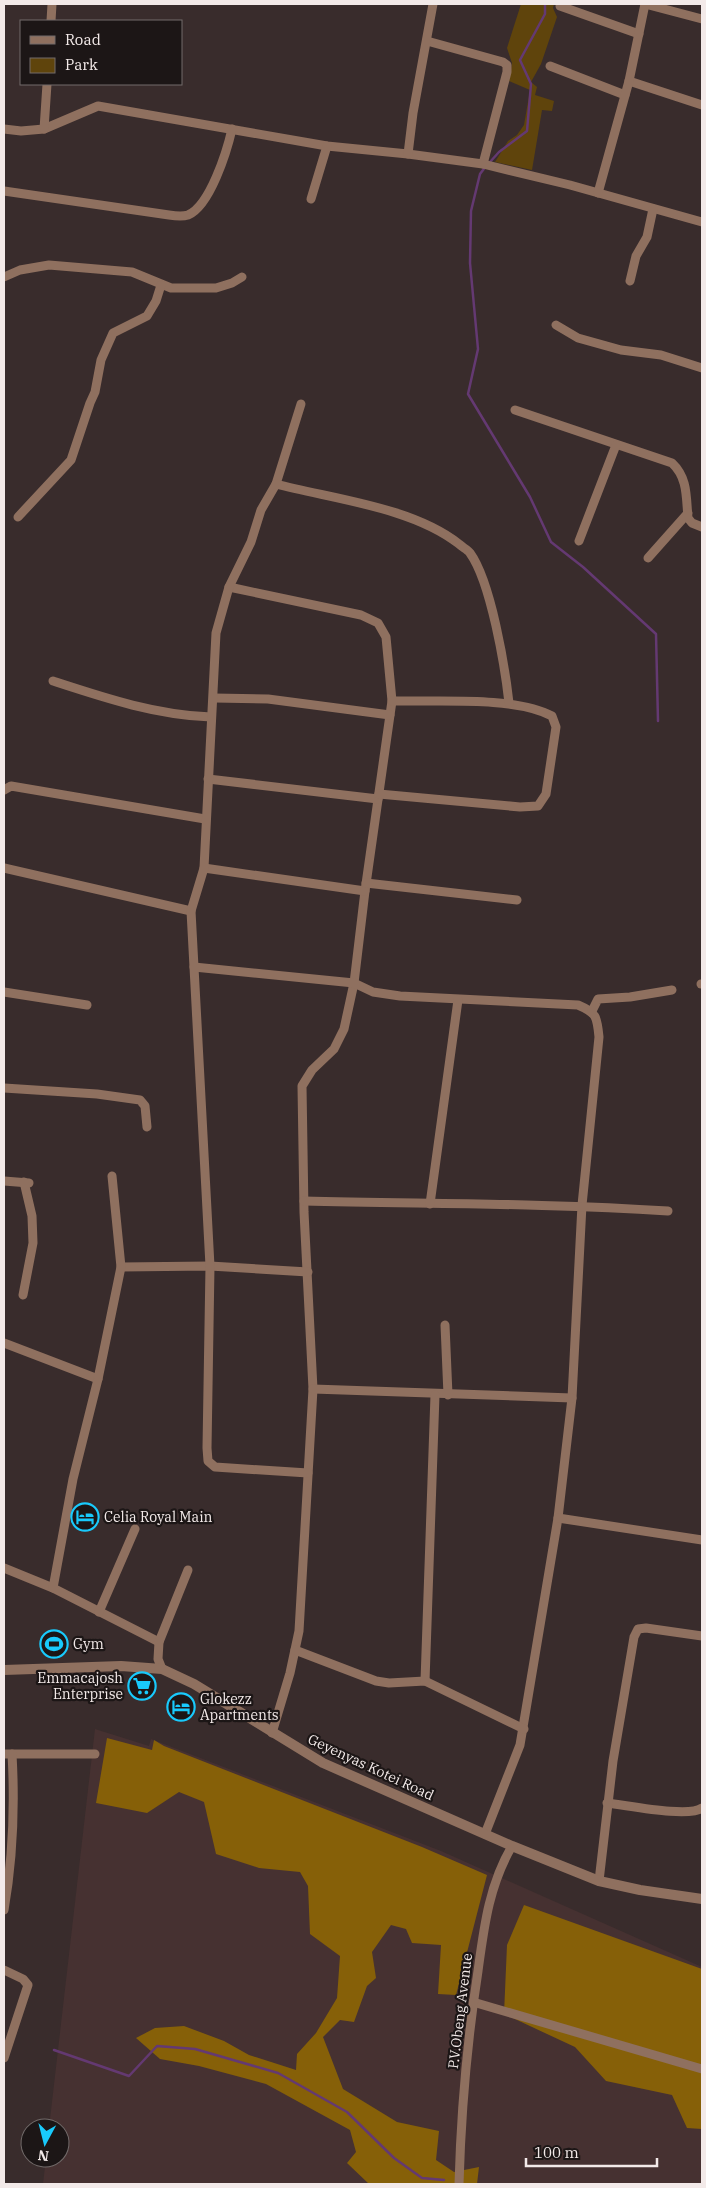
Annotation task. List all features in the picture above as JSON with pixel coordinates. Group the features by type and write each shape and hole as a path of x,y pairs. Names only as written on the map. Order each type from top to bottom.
{"street":[{"path":"50,20 52,4"},
{"path":"408,154 413,113 433,4"},
{"path":"598,193 629,80 645,4 702,19"},
{"path":"560,6 639,34"},
{"path":"426,41 503,62 507,66 483,164"},
{"path":"550,66 625,95"},
{"path":"629,80 702,105"},
{"path":"44,129 47,85"},
{"path":"4,130 44,129 98,106 327,146 483,164 702,222"},
{"path":"4,191 186,216 194,211 212,187 232,130"},
{"path":"311,199 327,146"},
{"path":"630,281 636,256 647,237 653,208"},
{"path":"4,278 20,270 49,265 132,272 171,288 216,288 232,283 242,277"},
{"path":"18,516 72,460 95,392 101,360 112,333 147,316 156,301 161,285"},
{"path":"556,325 578,338 621,350 661,355 702,368"},
{"path":"301,404 276,484 261,510 250,542 229,587 216,633 214,698 211,717 205,819 204,868 192,911 210,1266 208,1461 215,1467 308,1473"},
{"path":"515,410 672,463 680,471 684,480 688,513 692,523 702,527"},
{"path":"580,540 616,445"},
{"path":"276,484 369,506 426,524 451,537 470,553 486,588 506,675 509,703"},
{"path":"648,558 688,513"},
{"path":"229,587 361,615 378,623 386,637 392,700 354,984 344,1029 334,1049 312,1070 302,1086 304,1201 313,1389 299,1631 272,1733"},
{"path":"53,681 123,704 182,716 211,717"},
{"path":"214,698 268,699 390,715"},
{"path":"208,779 520,808 538,806 546,794 556,727 552,716 540,709 509,703 392,700"},
{"path":"4,790 11,786 205,819"},
{"path":"4,868 192,911"},
{"path":"204,868 366,887 516,900"},
{"path":"194,967 354,984 373,992 458,1000 578,1005 592,1011 598,1020 599,1037 582,1205 572,1398 558,1518 524,1729 514,1764 485,1834"},
{"path":"592,1011 598,999 630,997 672,990"},
{"path":"4,992 87,1005"},
{"path":"430,1204 458,1000"},
{"path":"4,1088 36,1092 97,1094 140,1100 145,1106 146,1127"},
{"path":"53,1588 73,1478 98,1379 121,1267 112,1176"},
{"path":"4,1181 27,1182 32,1216 33,1242 23,1295"},
{"path":"304,1201 582,1205 668,1211"},
{"path":"121,1267 210,1266 308,1272"},
{"path":"444,1325 448,1395"},
{"path":"4,1343 98,1379"},
{"path":"313,1389 435,1395 572,1398"},
{"path":"425,1681 435,1395"},
{"path":"558,1518 702,1540"},
{"path":"99,1612 135,1529"},
{"path":"4,1568 53,1588 159,1642"},
{"path":"162,1669 158,1658 159,1642 188,1570"},
{"path":"599,1881 607,1803 634,1637 638,1629 646,1628 702,1636"},
{"path":"295,1650 376,1681 389,1683 425,1681 524,1729"},
{"name":"Geyenyas Kotei Road","path":"4,1670 121,1666 162,1669 194,1684 272,1733 323,1762 512,1846 599,1881 640,1890 702,1899"},
{"path":"4,1910 11,1869 13,1832 8,1754 95,1754"},
{"path":"607,1803 674,1812 691,1812 702,1808"},
{"name":"P.V.Obeng Avenue","path":"459,2184 461,2118 473,2002 485,1922 493,1886 500,1866 512,1846"},
{"path":"4,1970 23,1979 28,1985 4,2058"},
{"path":"473,2002 702,2069"}],"shaded area":[{"path":"95,1729 149,1746 151,1739 441,1851 702,1967 702,2184 43,2184 45,2168 70,2168 70,2118 50,2118"},
{"path":"107,1738 152,1750 154,1740 164,1746 422,1847 487,1875 456,1995 438,1994 441,1945 412,1943 406,1929 391,1925 372,1952 376,1978 367,1986 354,2022 340,2020 323,2037 343,2089 397,2122 439,2131 436,2160 454,2172 479,2167 477,2184 369,2184 347,2163 356,2152 350,2130 266,2084 199,2066 160,2059 136,2038 155,2028 184,2026 224,2041 249,2055 296,2070 297,2054 316,2033 337,1998 340,1956 310,1934 308,1886 300,1872 259,1868 216,1854 204,1802 179,1792 147,1813 96,1803"},
{"path":"524,1905 702,1969 702,2129 687,2128 672,2095 606,2081 575,2047 504,2014 507,1945"}],"green space":[{"path":"521,4 554,4 553,8 557,17 541,64 531,82 537,87 535,95 554,101 552,111 542,110 532,170 495,162 508,141 517,135 524,125 530,90 509,81 512,63 507,48"}],"waterway":[{"path":"490,162 499,152 527,131 531,84 520,60 545,14 545,4"},
{"path":"486,166 480,174 471,211 470,263 478,349 468,394 530,497 551,542 583,567 656,634 658,721"},
{"path":"54,2050 129,2076 157,2046 195,2049 278,2073 347,2112 394,2158 422,2178 444,2180"}],"place":[{"name":"Celia Royal Main","path":"85,1517"},
{"name":"Gym","path":"54,1644"},
{"name":"Emmacajosh Enterprise","path":"142,1686"},
{"name":"Glokezz Apartments","path":"181,1707"}]}
